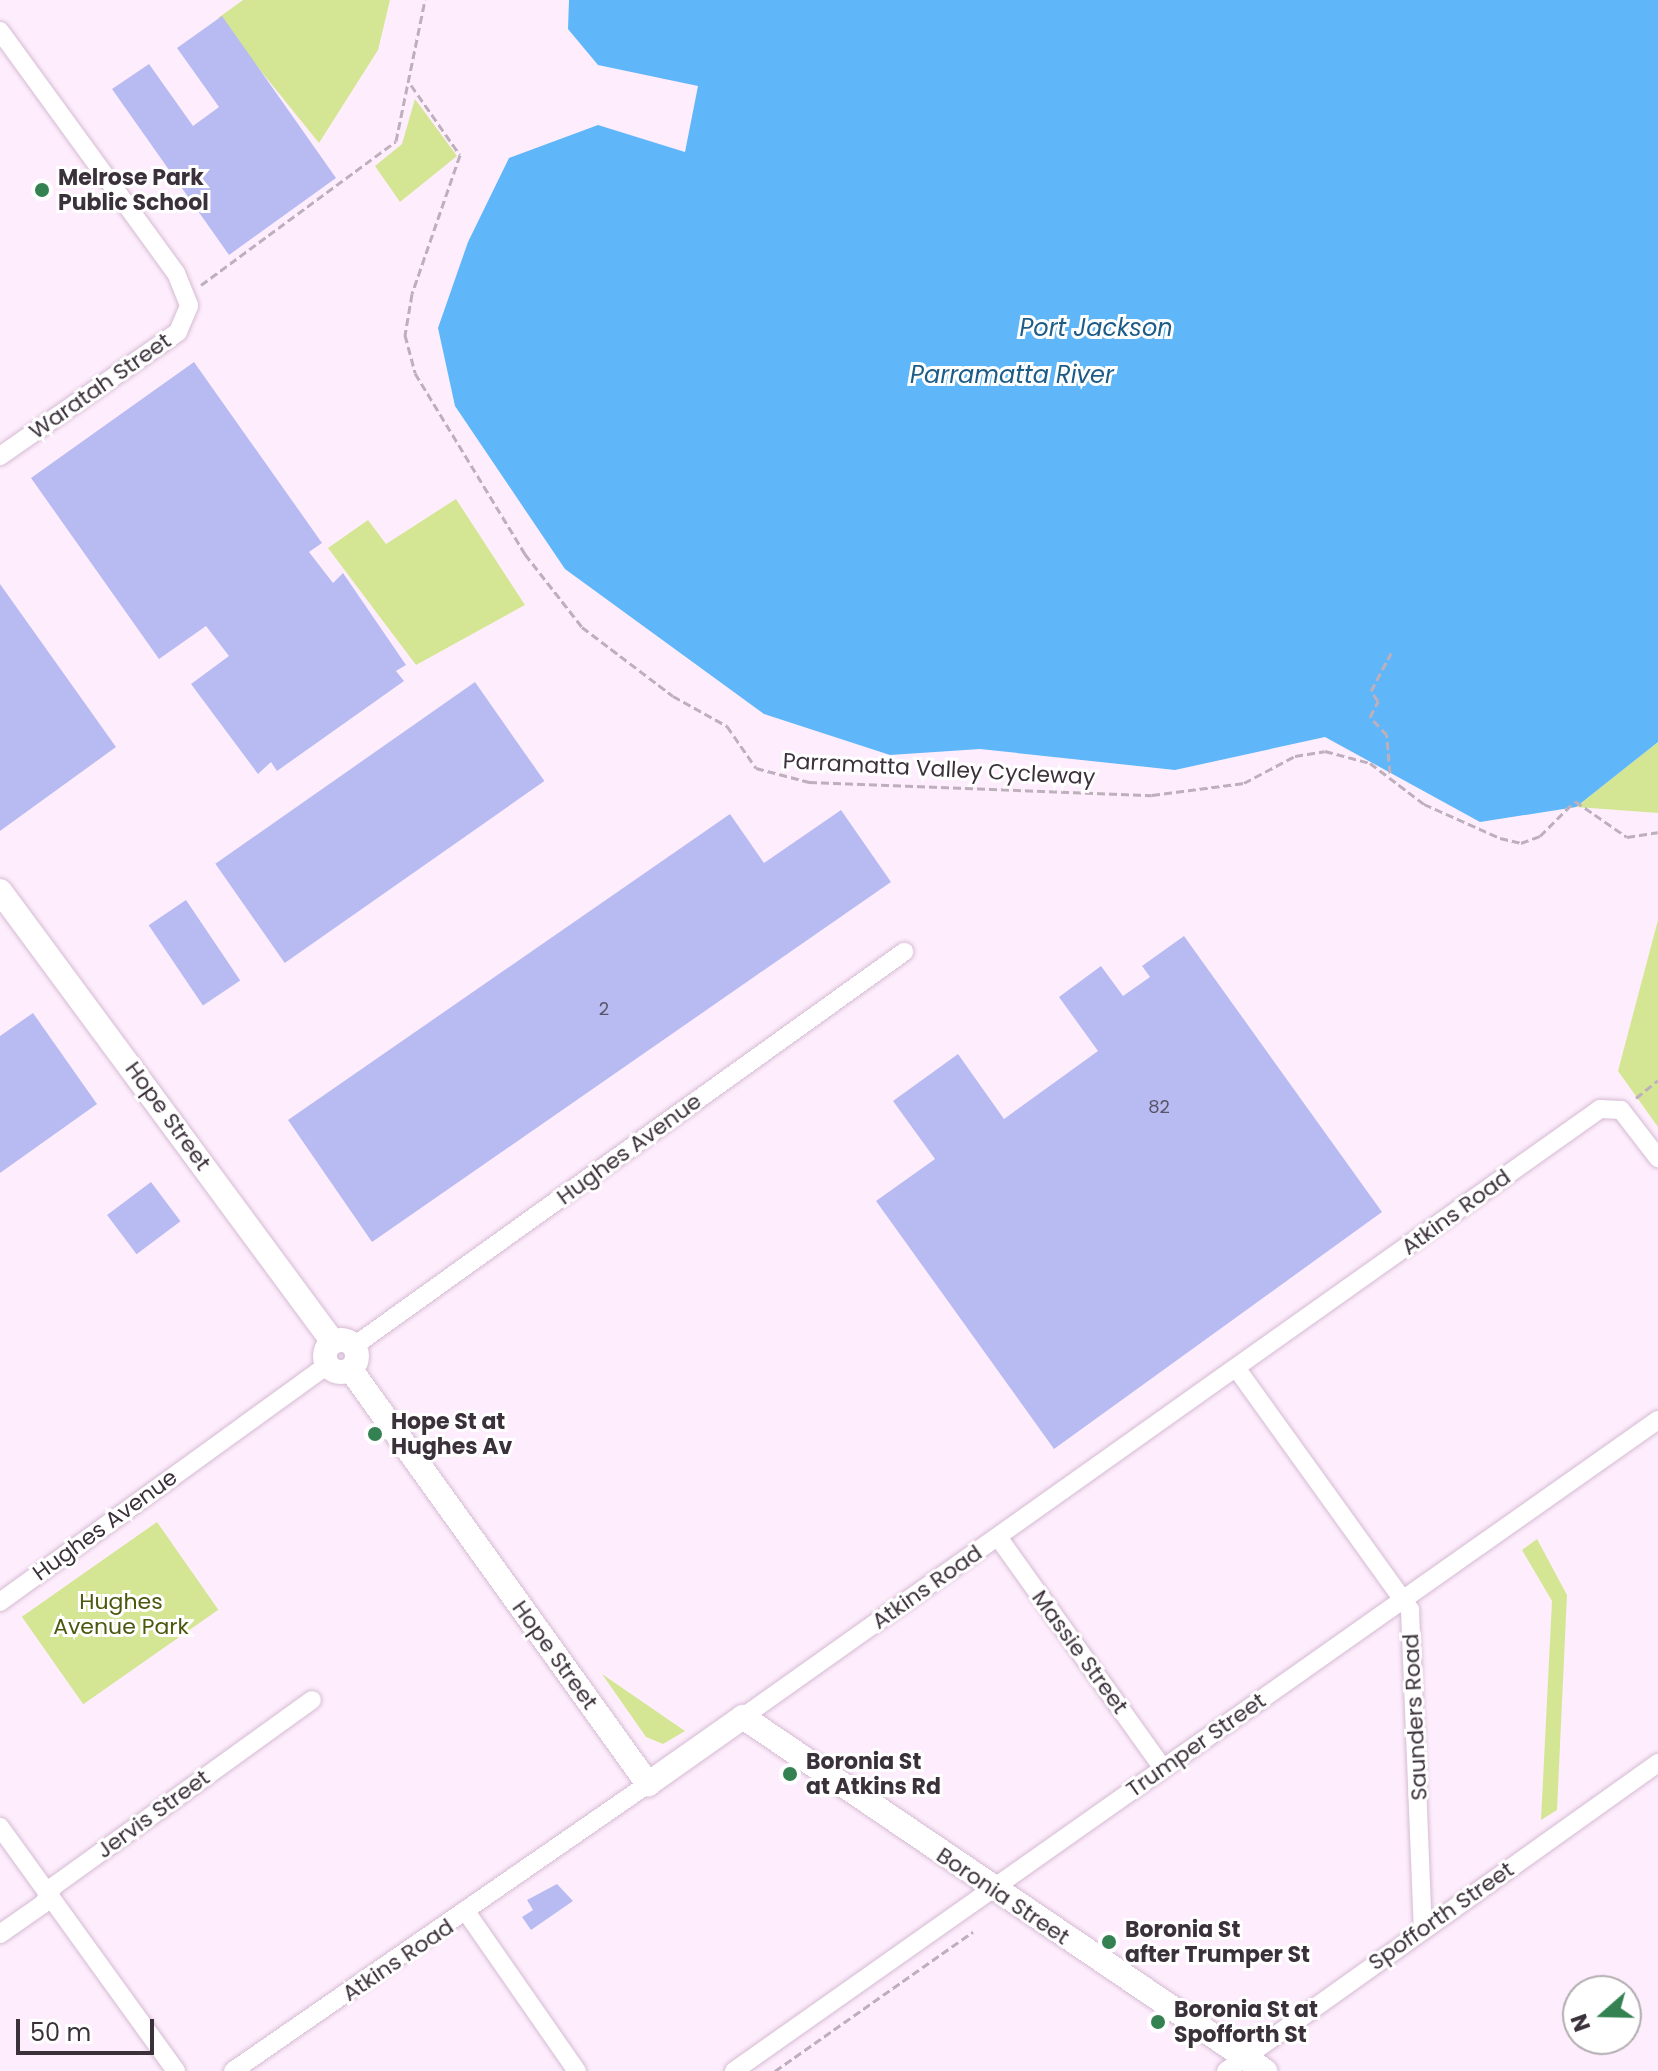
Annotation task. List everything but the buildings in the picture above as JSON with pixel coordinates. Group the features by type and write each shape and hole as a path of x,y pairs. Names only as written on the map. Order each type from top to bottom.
{"street":[{"path":"0,31 189,300"},
{"name":"Waratah Street","path":"0,456 178,332 189,300"},
{"name":"Hope Street","path":"0,891 341,1356 648,1784"},
{"name":"Hughes Avenue","path":"0,1602 904,952"},
{"name":"Atkins Road","path":"233,2071 467,1913 1600,1109 1621,1110"},
{"path":"1621,1110 1658,1158"},
{"name":"Saunders Road","path":"1237,1369 1405,1598 1414,1644 1423,1928"},
{"name":"Trumper Street","path":"734,2071 1658,1420"},
{"name":"Massie Street","path":"998,1537 1163,1768"},
{"name":"Jervis Street","path":"0,1934 49,1894 312,1700"},
{"name":"Boronia Street","path":"743,1717 1246,2066"},
{"name":"Spofforth Street","path":"1246,2066 1423,1928 1658,1763"},
{"path":"0,1827 176,2071"},
{"path":"467,1913 577,2071"}],"path":[{"path":"189,300 383,155 402,130 425,0"},
{"name":"Parramatta Valley Cycleway","path":"411,85 460,155 405,335 429,400 556,597 616,655 727,726 756,768 774,779 1091,794 1201,791 1244,783 1308,752 1348,754 1389,774 1424,804 1521,843 1540,836 1575,801 1627,837 1658,832"},
{"path":"1389,774 1387,735 1370,717 1378,701 1371,691 1391,653"},
{"path":"1621,1110 1658,1080"},
{"path":"775,2071 973,1932"}],"green space":[{"path":"243,0 390,0 378,50 319,143 218,18"},
{"path":"415,99 457,156 400,202 375,166 402,144"},
{"path":"456,499 525,605 416,665 328,548 368,520 386,544"},
{"path":"1658,742 1658,813 1576,807"},
{"path":"1658,920 1658,1127 1618,1071"},
{"name":"Hughes Avenue Park","path":"157,1522 218,1610 83,1704 22,1617"},
{"path":"1537,1539 1567,1595 1557,1810 1541,1820 1552,1601 1522,1550"},
{"path":"602,1674 685,1731 663,1744 646,1737"}],"water":[{"name":"Port Jackson","path":"569,0 1658,0 1658,742 1576,807 1480,822 1325,737 1175,770 980,749 890,755 764,714 565,569 455,406 438,328 468,242 509,158 598,125 685,152 698,86 598,65 568,29"}],"place":[{"name":"Melrose Park Public School","path":"42,190"},
{"name":"Hope St at Hughes Av","path":"375,1434"},
{"name":"Boronia St at Atkins Rd","path":"790,1774"},
{"name":"Boronia St after Trumper St","path":"1109,1942"},
{"name":"Boronia St at Spofforth St","path":"1158,2022"}],"water label":[{"name":"Parramatta River","path":"1012,375"}]}
